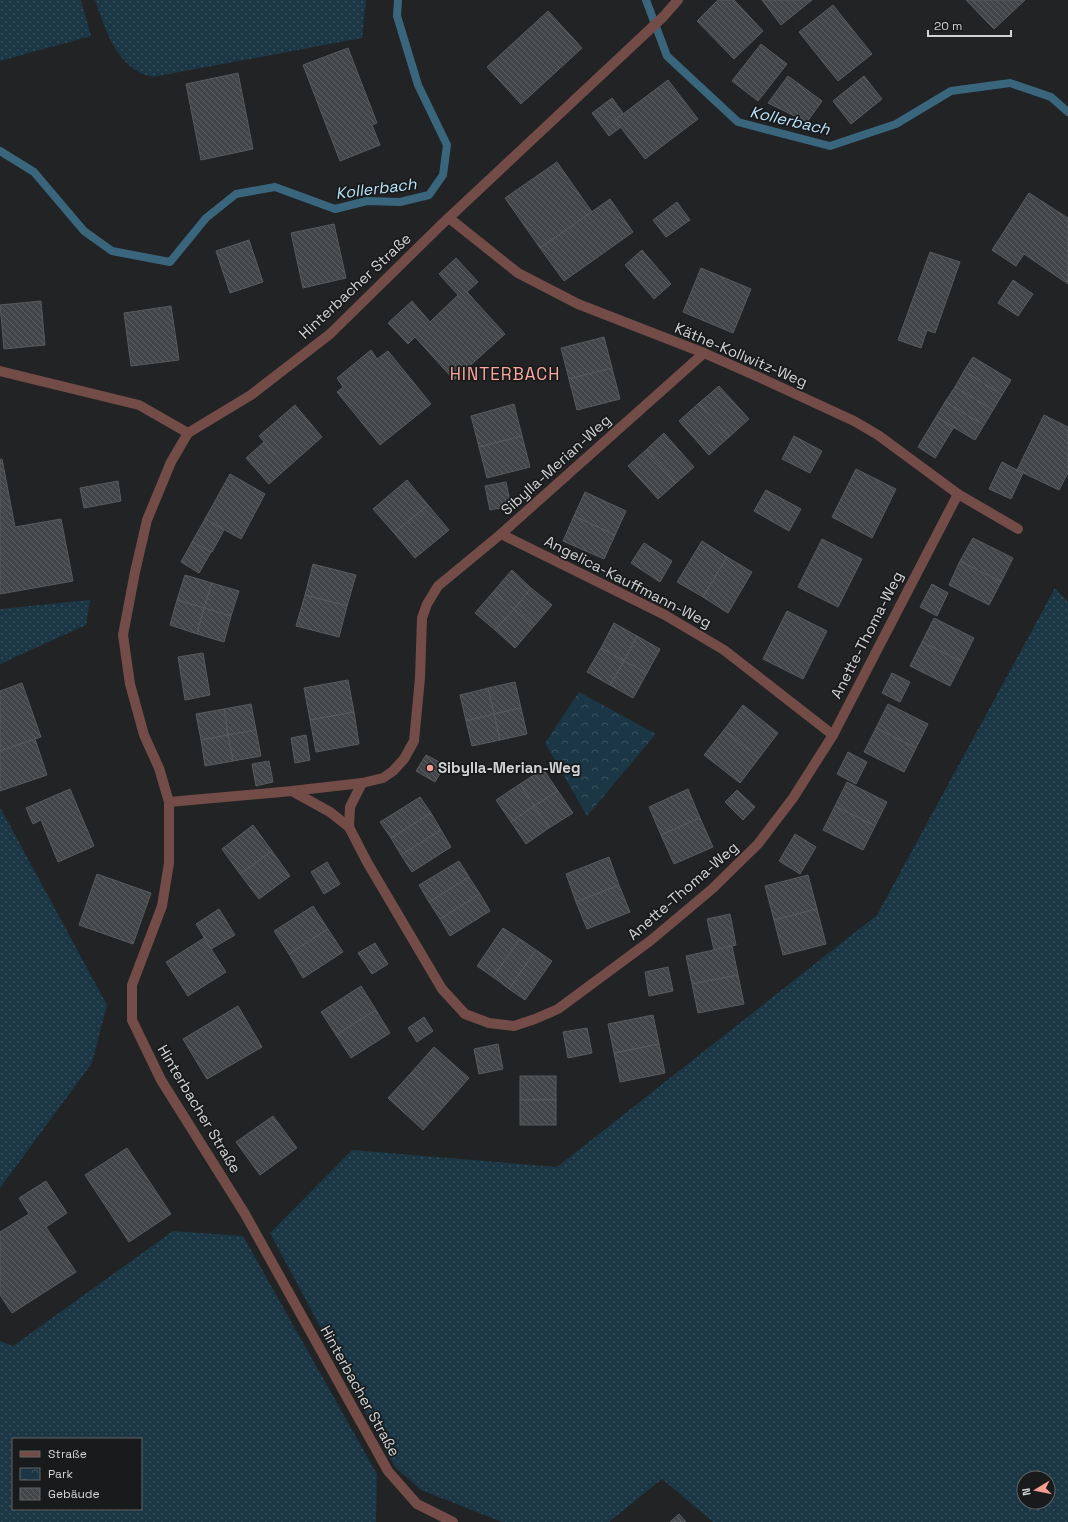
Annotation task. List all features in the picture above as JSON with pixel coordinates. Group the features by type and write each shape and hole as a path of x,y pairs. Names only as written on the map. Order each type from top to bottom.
{"street":[{"name":"Hinterbacher Straße","path":"453,1522 417,1504 388,1471 245,1214 161,1080 132,1020 132,985 162,906 169,863 169,802 159,768 144,736 130,684 123,635 147,520 171,462 188,433 251,395 330,334 449,218 663,17 678,0"},
{"name":"Käthe-Kollwitz-Weg","path":"449,218 518,273 578,304 764,379 854,421 878,435 958,494 1018,529"},
{"name":"Sibylla-Merian-Weg","path":"169,802 362,783 382,778 393,771 404,759 414,741 420,678 422,618 427,604 438,586 501,534 704,354"},
{"path":"0,371 139,405 188,433"},
{"name":"Anette-Thoma-Weg","path":"292,791 330,812 348,827 442,989 465,1014 489,1023 514,1026 558,1009 650,941 712,889 758,844 793,798 833,735 958,494"},
{"name":"Angelica-Kauffmann-Weg","path":"501,534 665,615 724,650 833,735"},
{"path":"348,827 350,807 362,783"}],"green space":[{"path":"0,0 81,0 91,36 0,61"},
{"path":"95,0 366,0 362,38 153,77 141,73 131,67 122,58 109,36"},
{"path":"1055,588 1068,602 1068,1522 713,1522 662,1479 609,1522 502,1522 421,1490 395,1467 270,1233 352,1150 557,1167 877,915"},
{"path":"90,600 86,625 0,664 0,609"},
{"path":"579,692 656,734 587,816 545,743"},
{"path":"0,807 107,1005 92,1063 0,1188"},
{"path":"173,1231 243,1236 377,1474 376,1522 0,1522 0,1341 13,1346"}],"building":[{"path":"718,0 734,0 763,31 734,59 697,21"},
{"path":"762,0 812,0 781,25"},
{"path":"966,0 1025,0 994,29"},
{"path":"833,5 872,54 838,81 799,32"},
{"path":"548,11 582,48 521,104 487,67"},
{"path":"761,44 787,64 758,101 732,81"},
{"path":"348,48 377,123 372,125 380,145 340,161 303,65"},
{"path":"238,73 253,149 201,160 186,84"},
{"path":"788,76 822,101 807,122 768,103"},
{"path":"864,76 882,99 851,124 833,101"},
{"path":"668,80 698,119 645,159 615,120"},
{"path":"612,98 623,113 615,120 621,127 609,136 592,113"},
{"path":"557,162 592,212 540,248 505,198"},
{"path":"1029,193 1068,218 1068,284 1024,254 1016,266 992,250"},
{"path":"610,199 633,232 564,281 540,248"},
{"path":"677,202 690,220 666,237 653,220"},
{"path":"334,224 346,278 303,288 291,233"},
{"path":"249,240 263,282 230,293 216,251"},
{"path":"642,250 671,284 654,299 625,265"},
{"path":"930,252 960,262 935,333 927,330 921,348 898,340"},
{"path":"456,258 478,282 467,292 505,334 454,380 415,337 408,344 388,323 412,301 430,322 458,295 439,274"},
{"path":"701,268 751,289 733,333 683,312"},
{"path":"1013,280 1033,294 1018,316 998,303"},
{"path":"41,301 45,345 4,349 0,305"},
{"path":"171,306 179,360 131,366 124,313"},
{"path":"604,337 612,368 569,379 561,348"},
{"path":"371,350 377,359 388,351 431,404 380,445 337,392 343,387 337,378"},
{"path":"973,357 1011,380 1002,395 964,371"},
{"path":"612,368 620,399 577,410 569,379"},
{"path":"964,371 1002,395 993,410 955,387"},
{"path":"719,386 749,419 729,437 699,403"},
{"path":"955,387 993,410 984,425 945,402"},
{"path":"945,402 984,425 975,440 936,417"},
{"path":"699,403 729,437 709,455 679,421"},
{"path":"514,404 522,436 479,447 471,416"},
{"path":"295,405 322,437 287,468 259,436"},
{"path":"1044,415 1068,427 1068,473 1059,490 1017,470"},
{"path":"936,417 954,427 935,458 918,447"},
{"path":"664,433 694,467 676,483 646,450"},
{"path":"522,436 530,467 487,478 479,447"},
{"path":"794,436 822,451 810,473 782,459"},
{"path":"264,442 287,468 269,484 246,458"},
{"path":"646,450 676,483 658,499 628,466"},
{"path":"2,459 15,527 61,519 73,581 0,594 0,460"},
{"path":"1002,462 1023,473 1011,499 989,489"},
{"path":"856,469 896,489 872,538 832,517"},
{"path":"230,474 265,494 241,539 205,519"},
{"path":"407,480 428,505 394,533 373,509"},
{"path":"118,481 121,501 84,508 80,488"},
{"path":"506,482 511,506 490,510 485,486"},
{"path":"766,490 801,509 789,531 754,511"},
{"path":"585,492 626,511 615,535 574,516"},
{"path":"428,505 449,530 415,558 394,533"},
{"path":"574,516 615,535 604,559 563,541"},
{"path":"205,519 224,530 212,552 192,542"},
{"path":"973,538 1013,558 1001,582 960,561"},
{"path":"822,539 862,559 838,607 798,587"},
{"path":"702,541 727,557 703,597 677,582"},
{"path":"192,542 211,552 199,573 181,562"},
{"path":"644,543 672,561 660,582 631,563"},
{"path":"727,557 752,572 728,613 703,597"},
{"path":"960,561 1001,582 989,605 949,585"},
{"path":"313,564 356,575 347,606 305,595"},
{"path":"512,570 531,588 514,609 493,592"},
{"path":"185,575 212,583 204,608 177,600"},
{"path":"212,583 239,591 231,616 204,608"},
{"path":"932,584 948,593 937,616 920,607"},
{"path":"531,588 552,605 534,626 514,609"},
{"path":"493,592 514,609 495,630 475,613"},
{"path":"305,595 347,606 339,637 296,626"},
{"path":"177,600 204,608 197,634 170,625"},
{"path":"204,608 231,616 224,642 197,634"},
{"path":"514,609 534,626 515,648 495,630"},
{"path":"787,611 827,631 803,679 763,659"},
{"path":"934,618 974,638 962,662 922,642"},
{"path":"614,623 637,636 624,661 601,648"},
{"path":"637,636 660,649 647,673 624,661"},
{"path":"922,642 962,662 950,686 910,666"},
{"path":"601,648 624,661 610,685 587,672"},
{"path":"203,653 210,695 185,700 178,657"},
{"path":"624,661 647,673 633,698 610,685"},
{"path":"892,673 910,682 900,702 882,693"},
{"path":"348,680 354,712 310,720 304,688"},
{"path":"515,682 521,708 494,714 488,688"},
{"path":"22,683 41,737 0,751 0,691"},
{"path":"488,688 494,714 466,721 460,695"},
{"path":"251,704 256,730 228,735 224,709"},
{"path":"888,704 928,724 916,748 876,728"},
{"path":"743,705 778,733 759,758 724,730"},
{"path":"521,708 527,734 500,740 494,714"},
{"path":"224,709 228,735 201,740 196,714"},
{"path":"354,712 359,744 316,752 310,720"},
{"path":"494,714 500,740 472,746 466,721"},
{"path":"876,728 916,748 904,772 864,752"},
{"path":"256,730 261,756 233,761 228,735"},
{"path":"724,730 759,758 740,783 704,755"},
{"path":"228,735 233,761 205,766 201,740"},
{"path":"306,735 310,760 295,763 291,738"},
{"path":"35,739 47,775 0,791 0,751"},
{"path":"848,752 867,762 856,784 837,774"},
{"name":"Sibylla-Merian-Weg","path":"426,755 445,765 435,782 416,771"},
{"path":"269,761 273,782 256,786 252,764"},
{"path":"543,769 558,791 534,806 520,784"},
{"path":"847,782 887,802 875,826 835,806"},
{"path":"520,784 534,806 511,822 496,800"},
{"path":"70,789 94,846 58,862 41,820 33,824 26,808"},
{"path":"688,789 700,818 661,835 649,807"},
{"path":"737,790 755,807 743,820 725,802"},
{"path":"558,791 573,813 549,828 534,806"},
{"path":"420,797 431,813 391,838 380,822"},
{"path":"534,806 549,828 526,844 511,822"},
{"path":"835,806 875,826 863,850 823,830"},
{"path":"431,813 441,830 401,855 391,838"},
{"path":"700,818 713,847 674,864 661,835"},
{"path":"253,825 272,851 240,874 222,849"},
{"path":"441,830 451,847 412,872 401,855"},
{"path":"795,834 816,847 800,874 779,861"},
{"path":"272,851 290,876 259,899 240,874"},
{"path":"609,857 619,885 576,902 566,874"},
{"path":"459,861 469,877 429,902 419,885"},
{"path":"327,862 340,884 324,894 311,872"},
{"path":"97,874 151,893 133,944 79,925"},
{"path":"808,875 817,909 774,920 765,886"},
{"path":"469,877 480,894 440,919 429,902"},
{"path":"619,885 630,912 587,929 576,902"},
{"path":"480,894 490,911 450,936 440,919"},
{"path":"313,906 328,929 289,954 274,931"},
{"path":"219,909 235,935 211,949 196,924"},
{"path":"817,909 826,944 783,955 774,920"},
{"path":"730,914 736,945 714,950 707,919"},
{"path":"503,928 520,939 493,977 477,966"},
{"path":"328,929 343,952 303,978 289,954"},
{"path":"204,938 226,972 188,996 166,962"},
{"path":"520,939 536,950 509,989 493,977"},
{"path":"375,943 388,964 372,974 358,953"},
{"path":"732,946 738,975 692,984 686,956"},
{"path":"536,950 552,961 525,1000 509,989"},
{"path":"668,967 673,991 649,996 645,972"},
{"path":"738,975 744,1004 698,1013 692,984"},
{"path":"361,986 376,1010 336,1035 321,1012"},
{"path":"238,1006 262,1047 207,1079 183,1039"},
{"path":"376,1010 390,1033 351,1058 336,1035"},
{"path":"653,1015 659,1044 614,1053 608,1024"},
{"path":"424,1017 433,1031 417,1042 408,1028"},
{"path":"587,1028 592,1053 568,1058 563,1032"},
{"path":"498,1044 503,1069 479,1074 474,1049"},
{"path":"659,1044 665,1073 620,1082 614,1053"},
{"path":"434,1047 469,1078 446,1104 411,1073"},
{"path":"411,1073 446,1104 423,1130 388,1098"},
{"path":"520,1076 556,1076 556,1100 520,1100"},
{"path":"520,1100 556,1100 556,1125 520,1125"},
{"path":"273,1116 297,1148 260,1175 236,1142"},
{"path":"127,1148 171,1214 129,1242 85,1175"},
{"path":"46,1181 67,1213 46,1227 76,1272 12,1313 0,1295 0,1232 29,1214 19,1198"},
{"path":"679,1514 686,1522 670,1522"}],"waterway":[{"name":"Kollerbach","path":"0,151 34,172 84,231 112,251 170,262 206,218 236,194 275,187 335,209 367,201 400,202 429,195 443,175 447,145 418,85 397,16 398,0"},
{"name":"Kollerbach","path":"646,0 667,56 738,122 830,146 896,124 951,91 1010,83 1051,97 1068,112"}],"place":[{"name":"Sibylla-Merian-Weg","path":"430,768"}],"district":[{"name":"HINTERBACH","path":"505,374"}]}
